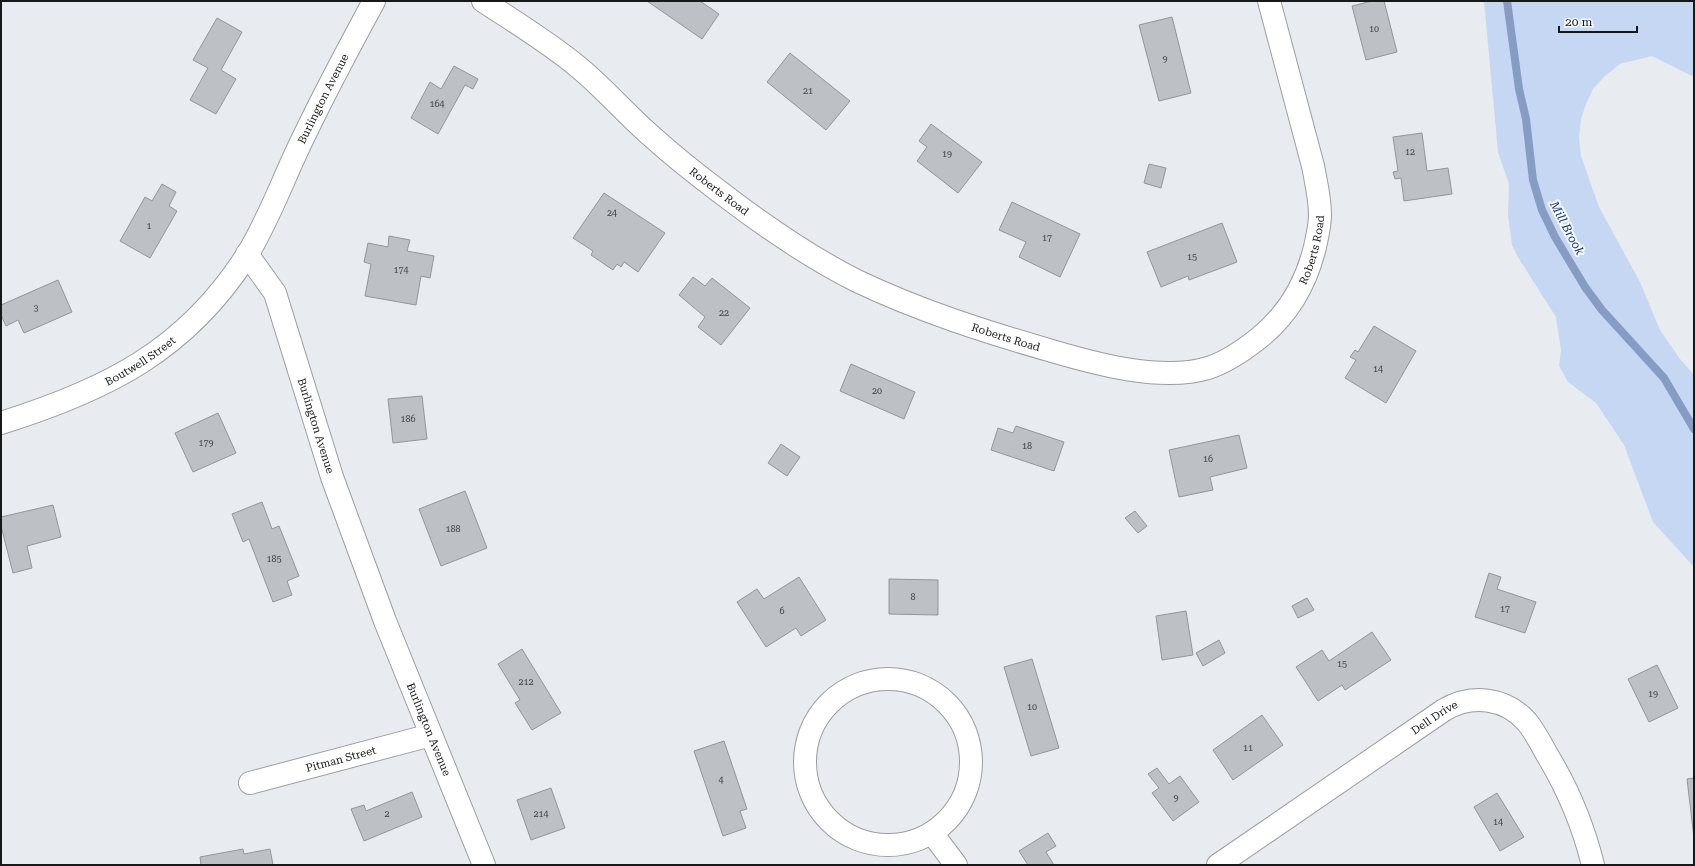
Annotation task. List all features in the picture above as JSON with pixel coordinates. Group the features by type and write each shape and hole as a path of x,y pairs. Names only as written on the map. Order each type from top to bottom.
{"street":[{"name":"Burlington Avenue","path":"374,1 306,130 268,216 247,254 275,293 332,477 385,621 484,865"},
{"name":"Roberts Road","path":"483,1 534,34 575,64 650,136 721,193 790,242 844,274 894,298 1005,338 1111,366 1134,370 1174,373 1198,370 1218,365 1262,336 1292,304 1307,274 1311,261 1319,227 1318,191 1313,166 1269,1"},
{"name":"Boutwell Street","path":"1,423 47,409 96,388 151,357 203,312 225,286 247,254"},
{"path":"885,678 914,682 940,696 952,708 960,720 967,735 971,751 971,769 968,787 957,810 947,821 932,833 909,843 890,846 871,844 854,839 839,830 827,820 817,807 810,792 805,770 805,750 811,730 826,706 839,694 852,686 885,678"},
{"name":"Dell Drive","path":"1218,865 1444,710 1459,703 1475,700 1500,703 1515,711 1527,723 1556,770 1574,804 1585,834 1593,865"},
{"name":"Pitman Street","path":"250,783 431,735"},
{"path":"932,833 956,865"}],"shaded area":[{"path":"1484,1 1694,1 1694,77 1652,56 1620,64 1605,76 1593,89 1581,119 1579,138 1581,156 1599,207 1640,282 1660,330 1680,359 1694,375 1694,567 1653,522 1624,445 1596,403 1568,382 1559,366 1561,350 1556,317 1519,259 1512,245 1508,215 1509,184 1498,152"}],"building":[{"path":"647,1 700,1 719,14 702,39"},
{"path":"1372,1 1384,1 1397,52 1366,60 1352,6"},
{"path":"1172,17 1191,93 1159,101 1139,25"},
{"path":"217,18 242,32 221,70 236,79 216,114 190,100 208,68 193,60"},
{"path":"790,53 850,101 826,130 767,82"},
{"path":"454,66 478,79 473,89 465,85 438,134 411,118 430,82 441,89"},
{"path":"931,124 982,162 958,193 917,161 927,147 919,141"},
{"path":"1422,133 1427,171 1448,168 1452,194 1404,201 1401,178 1395,179 1393,172 1398,171 1393,137"},
{"path":"1149,164 1166,168 1161,188 1144,183"},
{"path":"162,184 176,192 169,206 177,211 150,258 120,241 145,197 152,201"},
{"path":"604,193 665,233 638,272 624,262 621,267 617,264 613,270 591,255 593,251 573,238"},
{"path":"1012,202 1080,234 1060,277 1019,257 1026,242 999,230"},
{"path":"1222,223 1237,262 1189,280 1188,276 1161,287 1147,252"},
{"path":"389,236 410,240 407,251 434,256 430,278 421,276 416,305 365,296 371,264 364,262 368,243 388,247"},
{"path":"693,277 705,286 712,278 750,308 721,345 698,327 705,317 679,295"},
{"path":"58,280 72,312 24,333 18,320 6,326 1,315 1,305"},
{"path":"1374,326 1416,351 1386,403 1345,378 1356,360 1350,357 1355,350 1358,352"},
{"path":"851,364 915,392 904,419 840,391"},
{"path":"422,396 427,439 393,443 388,399"},
{"path":"218,413 236,453 193,472 175,433"},
{"path":"1016,426 1064,442 1054,471 991,450 998,428 1013,433"},
{"path":"1239,435 1247,468 1210,477 1213,490 1179,497 1169,450"},
{"path":"781,444 800,457 787,476 768,463"},
{"path":"465,491 487,548 441,566 419,509"},
{"path":"262,502 272,529 279,526 299,576 287,581 292,595 273,602 249,539 243,542 232,514"},
{"path":"53,505 61,537 27,546 32,568 13,573 1,526 1,517"},
{"path":"1135,511 1147,526 1138,533 1125,518"},
{"path":"1489,573 1501,577 1497,589 1536,602 1525,633 1475,617"},
{"path":"799,577 826,620 801,636 796,628 766,647 737,602 757,589 764,599"},
{"path":"889,579 938,580 938,615 889,614"},
{"path":"1307,598 1314,610 1298,618 1292,606"},
{"path":"1186,611 1193,655 1162,660 1156,616"},
{"path":"1372,632 1391,660 1345,690 1342,685 1318,701 1296,667 1322,650 1329,661"},
{"path":"1219,640 1225,653 1203,666 1196,653"},
{"path":"522,649 561,713 532,730 515,703 520,700 498,664"},
{"path":"1032,659 1059,748 1031,756 1004,667"},
{"path":"1657,665 1678,708 1649,722 1628,679"},
{"path":"1262,715 1283,745 1233,780 1213,750"},
{"path":"724,741 747,809 740,811 746,828 723,836 694,751"},
{"path":"1157,768 1169,784 1180,776 1199,802 1173,821 1152,793 1159,788 1148,774"},
{"path":"1694,778 1694,838 1687,779"},
{"path":"551,788 565,828 531,840 517,800"},
{"path":"412,792 422,817 364,841 351,809 364,805 366,811"},
{"path":"1497,793 1524,837 1500,851 1474,807"},
{"path":"1048,833 1056,846 1046,852 1054,865 1028,865 1019,851"},
{"path":"243,849 244,854 270,849 273,865 201,865 200,857"}],"waterway":[{"name":"Mill Brook","path":"1507,1 1519,89 1526,119 1533,180 1542,210 1555,237 1585,287 1602,310 1664,378 1694,429"}]}
